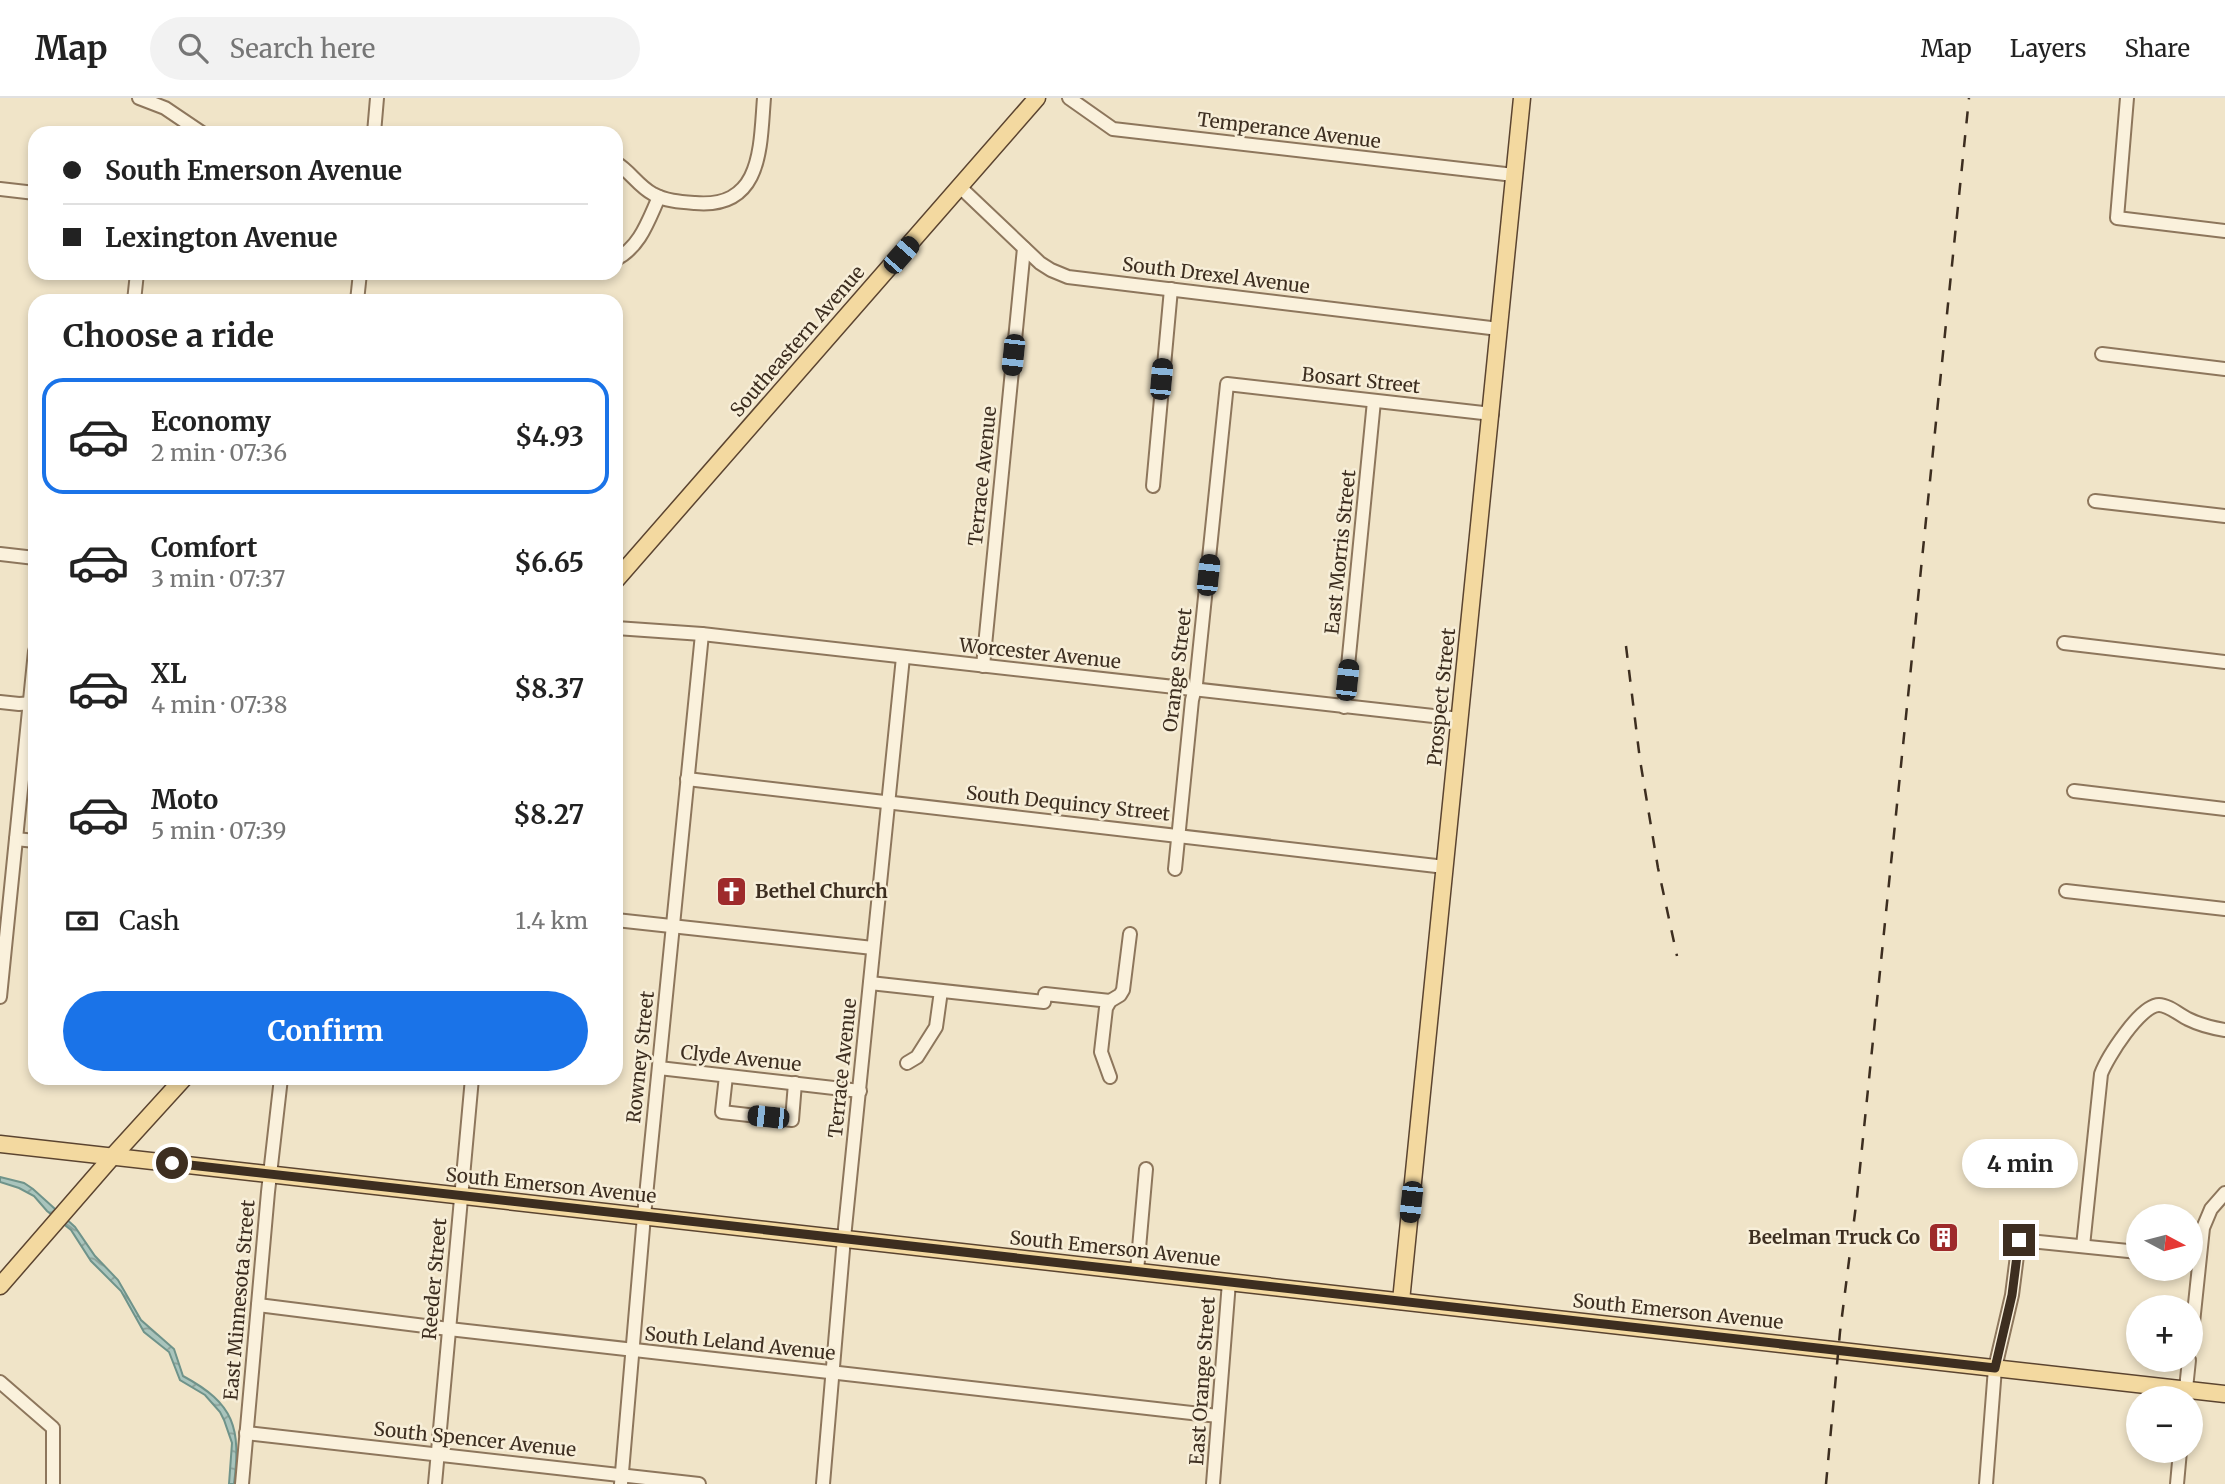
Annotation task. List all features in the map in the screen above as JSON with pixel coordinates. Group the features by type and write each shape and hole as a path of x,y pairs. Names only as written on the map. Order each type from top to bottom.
{"main road":[{"name":"Southeastern Avenue","path":"623,572 1037,98"},
{"name":"Prospect Street","path":"1401,1301 1522,98"},
{"path":"0,1286 178,1085"},
{"name":"South Emerson Avenue","path":"0,1144 1995,1368 2127,1386"},
{"name":"South Emerson Avenue","path":"2203,1394 2225,1394"}],"street":[{"path":"139,98 165,108 192,126"},
{"path":"375,126 377,98"},
{"path":"623,169 659,197 682,202 720,202 747,184 756,167 764,98"},
{"name":"Temperance Avenue","path":"1069,98 1113,129 1514,175"},
{"path":"2127,98 2117,218 2225,231"},
{"name":"South Drexel Avenue","path":"960,187 1044,266 1064,275 1499,329"},
{"path":"0,189 28,192"},
{"path":"623,255 640,237 659,197"},
{"name":"Terrace Avenue","path":"983,666 1024,248"},
{"path":"1153,486 1171,289"},
{"path":"2102,354 2225,369"},
{"name":"Bosart Street","path":"1227,384 1492,414"},
{"name":"Orange Street","path":"1175,869 1227,384"},
{"name":"East Morris Street","path":"1344,707 1374,401"},
{"path":"2095,501 2225,516"},
{"path":"0,554 28,557"},
{"name":"Worcester Avenue","path":"623,628 702,634 1460,719"},
{"name":"Rowney Street","path":"621,1480 644,1216 702,634"},
{"path":"2064,643 2225,662"},
{"name":"Terrace Avenue","path":"823,1484 844,1238 903,657"},
{"path":"0,702 28,703"},
{"path":"0,997 28,737"},
{"name":"South Dequincy Street","path":"687,779 1445,867"},
{"path":"2074,791 2225,809"},
{"path":"16,839 28,840"},
{"path":"2066,891 2225,909"},
{"path":"623,921 873,948"},
{"path":"1110,1077 1101,1052 1106,1008 1123,990 1130,934"},
{"path":"870,983 1044,1002 1045,994 1110,1001"},
{"path":"916,1062 936,1027 942,990"},
{"path":"2083,1246 2101,1074 2107,1059 2135,1022 2158,1005 2164,1005 2197,1023 2225,1030"},
{"name":"Clyde Avenue","path":"659,1068 860,1091"},
{"path":"726,1076 722,1112 792,1120 795,1083"},
{"name":"East Minnesota Street","path":"242,1484 280,1085"},
{"name":"Reeder Street","path":"435,1484 471,1085"},
{"path":"1137,1271 1146,1168"},
{"path":"2203,1230 2214,1204 2225,1193"},
{"path":"1986,1484 1995,1368 2012,1295 2019,1240 2126,1251"},
{"name":"East Orange Street","path":"1213,1484 1229,1282"},
{"name":"South Leland Avenue","path":"258,1306 1218,1416"},
{"path":"0,1382 53,1428 53,1484"},
{"name":"South Spencer Avenue","path":"246,1433 621,1480 699,1484"},
{"path":"2177,1484 2179,1463"}],"water":[{"path":"0,1177 24,1183 33,1189 75,1227 95,1256 118,1280 141,1320 174,1349 183,1376 200,1386 224,1408 235,1433 234,1484 229,1484 232,1443 220,1412 205,1395 180,1380 169,1352 144,1332 121,1291 91,1261 71,1230 47,1211 34,1196 0,1182"}],"railway":[{"path":"1826,1484 1969,98"},
{"path":"1626,646 1640,760 1658,868 1677,956"}],"place":[{"name":"Bethel Church","path":"732,891"},
{"name":"Beelman Truck Co","path":"1943,1237"}],"route":[{"path":"172,1163 1995,1368 2012,1295 2019,1240"}]}
